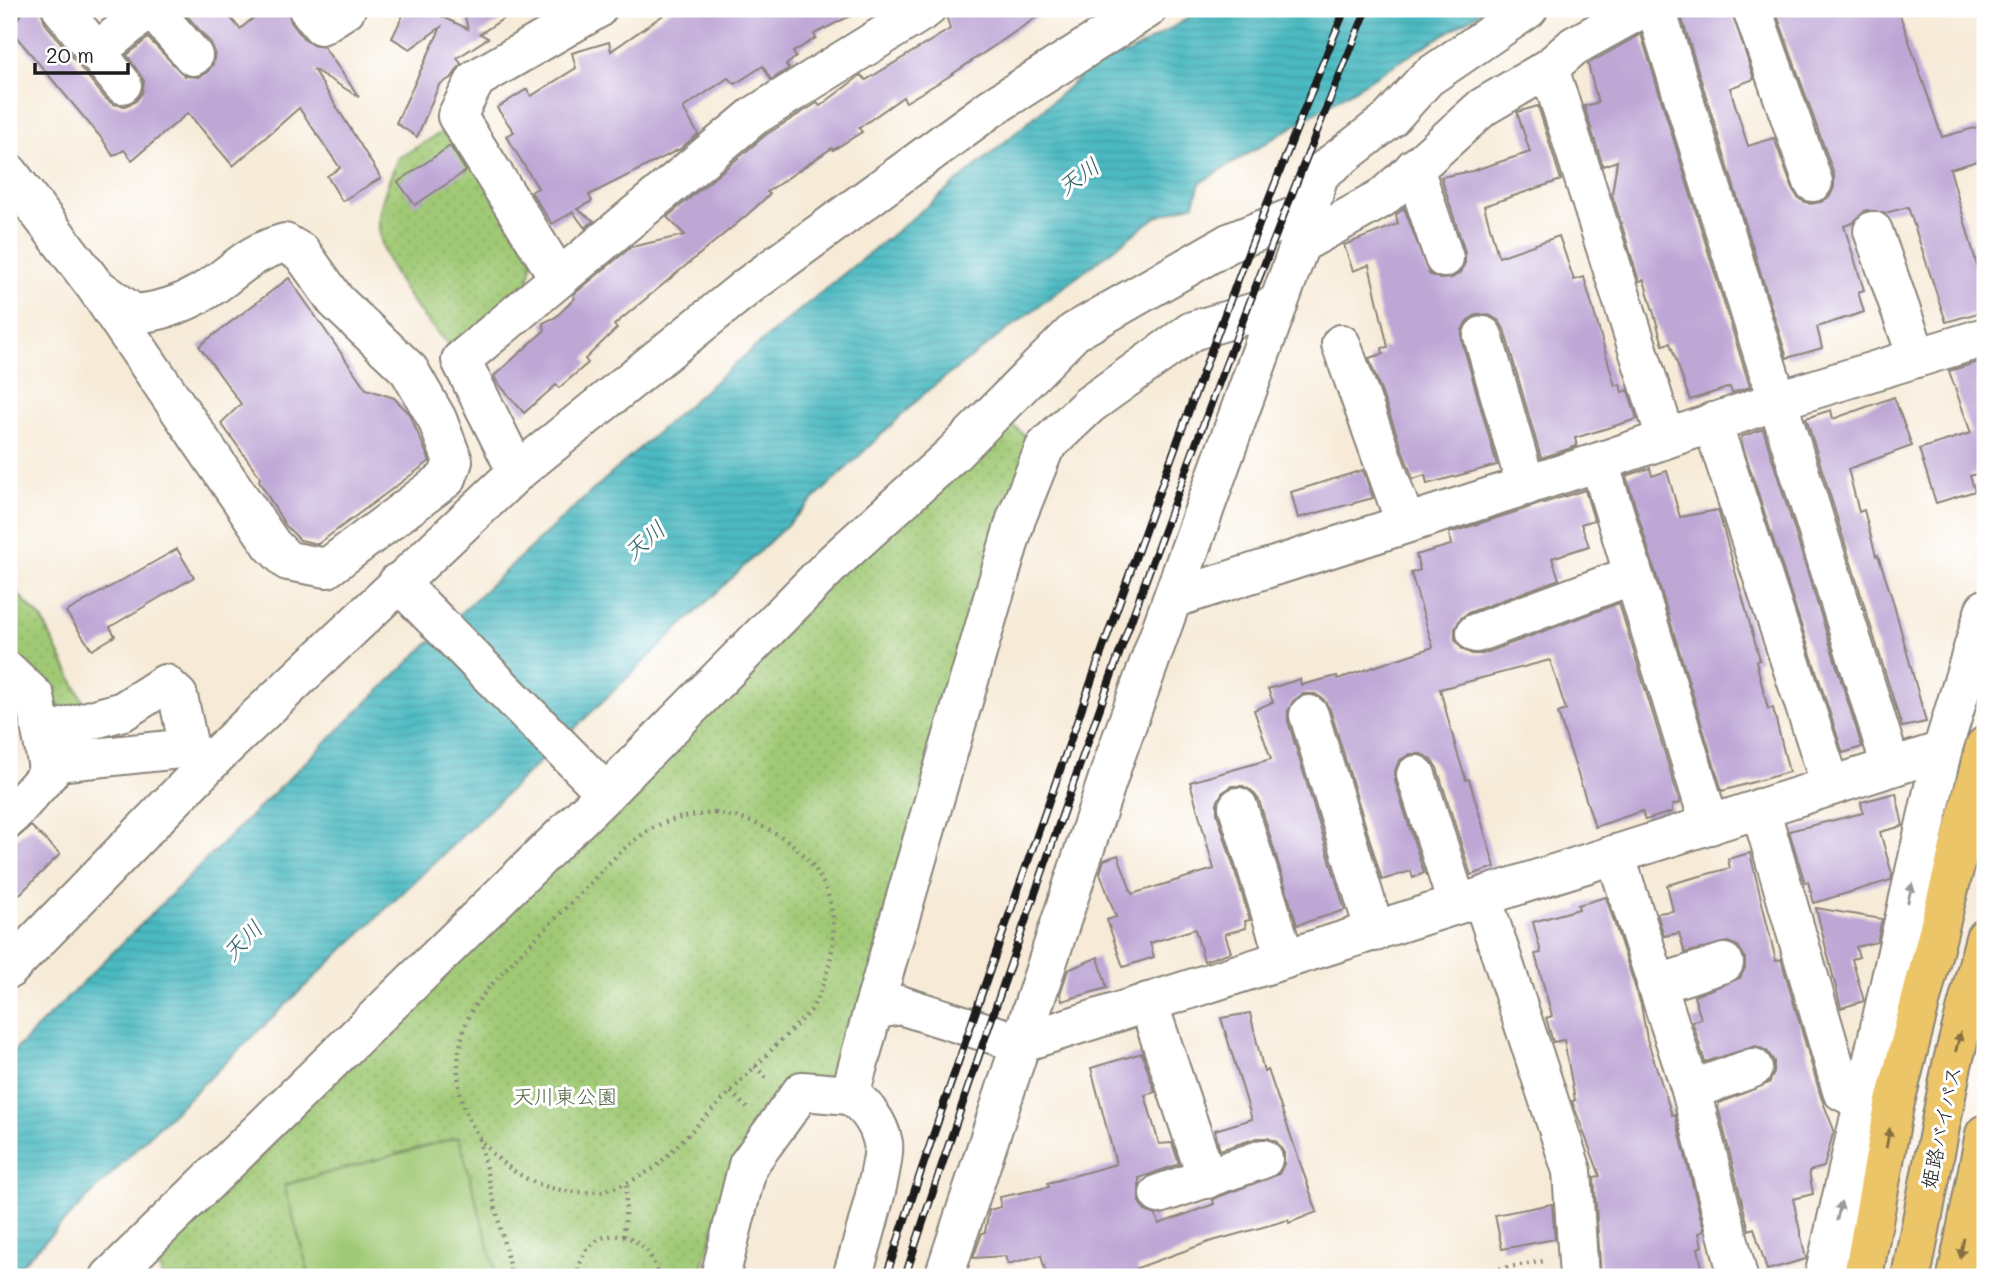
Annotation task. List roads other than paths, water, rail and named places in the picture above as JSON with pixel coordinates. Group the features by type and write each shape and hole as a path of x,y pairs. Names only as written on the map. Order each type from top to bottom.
{"highway":[{"path":"1863,1277 1894,1106 1985,747"},
{"name":"姫路バイパス","path":"1911,1277 1952,1065 1985,938"},
{"path":"1957,1277 1985,1134"}],"street":[{"path":"62,9 122,84"},
{"path":"96,52 151,9 193,56"},
{"path":"308,9 321,25 346,9"},
{"path":"559,278 457,116 477,79 549,21 597,9"},
{"path":"517,472 461,360 754,116 883,20 926,9"},
{"path":"9,969 199,756 398,582 517,472 759,278 991,108 1147,9"},
{"path":"944,1277 1113,763 1175,598 1306,227 1319,174 1390,119 1427,78 1528,9"},
{"path":"110,1277 607,793 834,562 953,454 1074,332 1229,243 1306,227 1381,200 1483,107 1549,68 1574,46 1641,9"},
{"path":"1656,9 1891,767"},
{"path":"1752,9 1771,110 1813,182"},
{"path":"1549,68 1667,438"},
{"path":"1414,168 1444,258"},
{"path":"9,173 95,286 272,545 288,561 327,568 447,478 453,461 437,419 409,370 336,301 302,253 285,243 242,261 203,292 163,311 134,314 95,286"},
{"path":"1873,231 1917,357"},
{"path":"850,1096 1016,519 1045,447 1089,405 1192,331 1278,305"},
{"path":"1483,336 1526,486"},
{"path":"1175,598 1405,522 1526,486 1779,400 1985,337"},
{"path":"1340,344 1405,522"},
{"path":"1712,422 1831,786"},
{"path":"1599,462 1710,825"},
{"path":"1476,633 1633,575"},
{"path":"398,582 607,793"},
{"path":"1824,1277 1942,751 1985,609"},
{"path":"9,672 35,696 49,773 9,817"},
{"path":"44,749 123,710 165,684 178,696 199,756"},
{"path":"1308,715 1374,932"},
{"path":"44,749 199,756"},
{"path":"873,1010 900,1005 1020,1043 1942,751"},
{"path":"1416,775 1469,901 1572,1171 1579,1266"},
{"path":"1238,807 1285,959"},
{"path":"1760,808 1842,1091 1863,1102"},
{"path":"1615,854 1691,1090 1738,1277"},
{"path":"1863,1102 1887,920"},
{"path":"1656,985 1724,963"},
{"path":"1149,1002 1207,1178"},
{"path":"1691,1090 1753,1068"},
{"path":"720,1277 748,1165 802,1091 850,1096 867,1106 884,1145 866,1229 852,1277"},
{"path":"1159,1194 1263,1159"}],"water":[{"name":"天川","path":"1203,9 1486,9 1200,183 1194,204 1156,217 927,391 156,1129 9,1277 9,1056 262,804 433,639 696,398 1007,140 1108,51 1128,54"}],"railway":[{"path":"886,1277 989,972 1158,495 1230,300 1345,9"},
{"path":"905,1277 954,1127 1156,550 1280,224 1367,9"}],"park label":[{"name":"天川東公園","path":"565,1095"}]}
